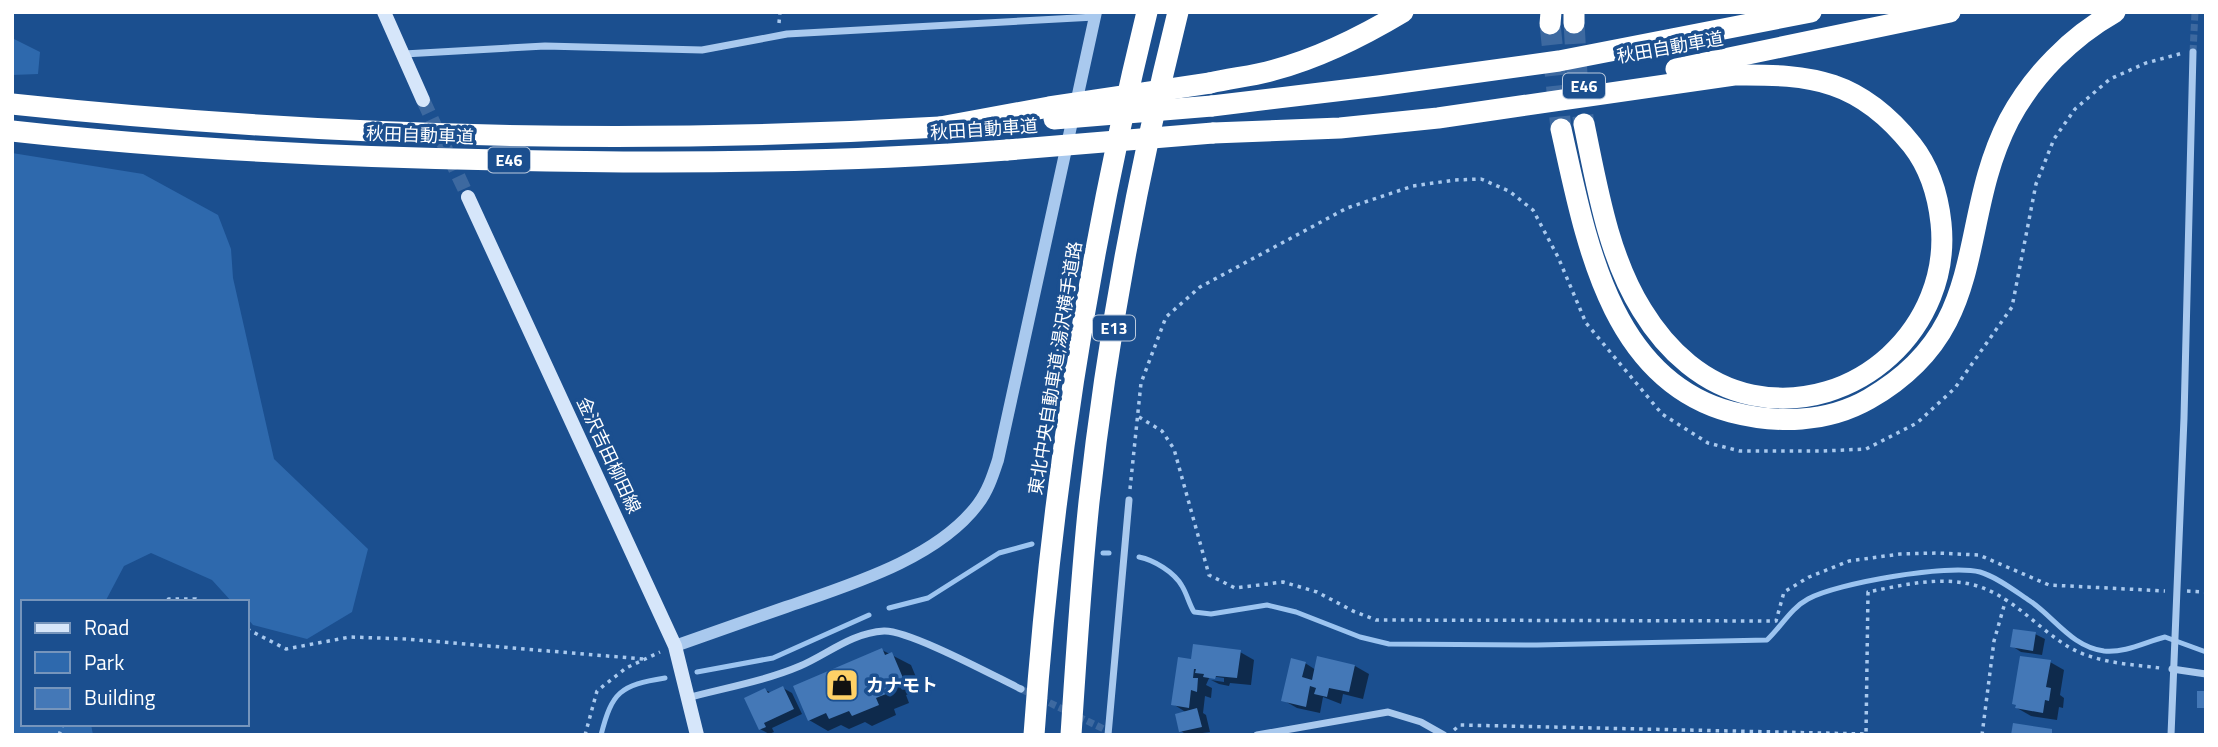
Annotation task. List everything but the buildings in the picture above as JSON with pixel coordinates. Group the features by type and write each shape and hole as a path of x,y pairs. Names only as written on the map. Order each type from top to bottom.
{"highway":[{"name":"東北中央自動車道;湯沢横手道路","path":"1034,735 1042,634 1075,373 1101,223 1147,12"},
{"name":"E13","path":"1071,735 1089,502 1106,372 1134,214 1178,12"},
{"path":"940,127 1274,70 1369,32 1403,12"},
{"name":"秋田自動車道","path":"12,104 248,125 454,134 742,135 940,127 1212,106 1378,86 1559,61 1811,12"},
{"name":"秋田自動車道","path":"12,131 247,150 553,162 749,162 940,155 1213,134 1389,116 1562,90 1740,57 1950,12"},
{"path":"1561,129 1586,236 1601,280 1617,317 1639,350 1661,374 1689,394 1721,409 1759,420 1828,416 1887,389 1912,369 1933,346 1951,314 1964,280 1996,151 2010,120 2047,66 2068,45 2115,12"},
{"path":"1213,134 1340,128 1401,122 1734,75 1777,75 1812,79 1844,88 1874,104 1896,125 1918,154 1933,182 1940,210 1943,245 1939,277 1927,308 1909,337 1885,362 1858,379 1826,392 1788,397 1752,395 1717,382 1687,365 1663,340 1641,309 1623,272 1608,227 1584,124"}],"main road":[{"path":"384,12 424,100"},
{"name":"金沢吉田柳田線","path":"468,197 675,646 697,735"}],"street":[{"path":"403,54 545,47 702,50 787,34 1096,14 998,460 978,503 962,522 940,540 908,558 846,586 675,646"},
{"path":"2171,735 2184,418 2193,52"},
{"path":"1111,734 1129,500"},
{"path":"687,698 780,673 802,665 848,640 885,631 912,638 1021,689"},
{"path":"2172,669 2206,674"},
{"path":"1256,735 1388,712 1421,722 1444,735"}],"path":[{"path":"1138,416 1162,431 1174,449 1209,575 1235,588 1283,582 1317,592 1376,620 1776,621 1784,592 1809,578 1849,561 1900,554 1979,555 2049,584 2176,591"},
{"path":"1450,735 1460,725 1866,734 1868,592 1939,580 1971,584 1989,590 2007,599 2069,647 2104,661 2172,669"},
{"path":"1982,735 1994,641 2007,599"},
{"path":"164,600 197,600"},
{"path":"248,630 286,649 350,637 406,639 643,659"},
{"path":"585,735 597,691 626,668 675,646"}],"green space":[{"path":"12,38 40,52 38,74 12,75"},
{"path":"12,153 143,174 218,215 231,249 233,278 274,459 368,549 352,612 307,639 253,625 248,619 248,600 230,600 212,580 151,553 124,566 106,600 21,600 21,726 91,726 93,735 12,735"}],"waterway":[{"path":"889,608 928,598 999,553 1032,544"},
{"path":"1103,553 1109,553"},
{"path":"1139,557 1169,571 1184,589 1194,612 1211,614 1267,605 1296,612 1360,637 1389,644 1537,645 1767,640 1796,607 1822,593 1893,576 1965,570 1993,577 2039,608 2073,638 2093,648 2104,651 2120,650 2165,637 2206,652"},
{"path":"697,672 773,658 869,615"},
{"path":"601,735 609,709 620,693 638,684 665,678"}],"tunnel":[{"path":"2193,52 2195,12"},
{"path":"1574,23 1584,124"},
{"path":"1550,24 1561,129"},
{"path":"423,100 468,197"},
{"path":"1021,689 1108,731"}],"place":[{"name":"カナモト","path":"842,685"}]}
